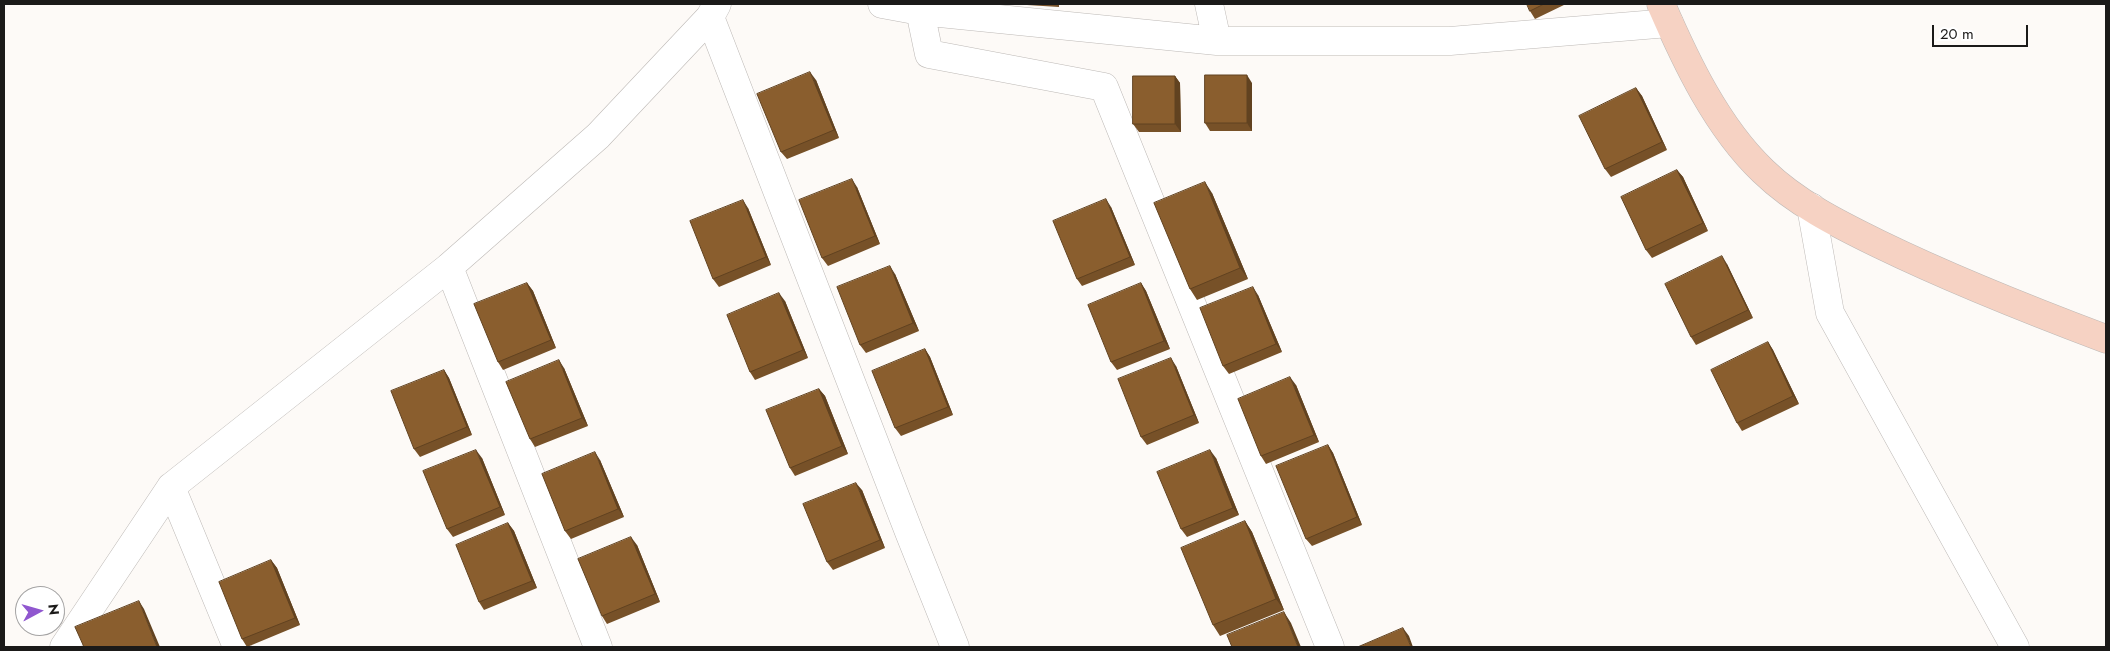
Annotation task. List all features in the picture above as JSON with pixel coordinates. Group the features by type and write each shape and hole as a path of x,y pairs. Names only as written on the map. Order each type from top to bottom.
{"street":[{"path":"882,4 920,11 1216,41 1450,40 1665,13 1710,100 1743,149 1763,171 1786,190 1810,207 1851,230 1935,271 1978,290 2106,339"},
{"path":"1209,4 1216,41"},
{"path":"64,647 171,487 449,267 598,136 713,11 908,532 955,647"},
{"path":"920,11 928,54 1104,87 1330,647"},
{"path":"1810,207 1830,313 2015,647"},
{"path":"449,267 598,647"},
{"path":"171,487 237,647"}],"building":[{"path":"1527,4 1544,4 1530,11"},
{"path":"810,72 834,130 781,152 757,94"},
{"path":"1205,75 1247,75 1247,123 1205,123"},
{"path":"1133,76 1175,76 1175,124 1133,124"},
{"path":"1636,88 1662,142 1605,169 1579,116"},
{"path":"1677,170 1703,223 1646,250 1621,197"},
{"path":"852,179 875,236 822,258 799,200"},
{"path":"1205,182 1240,268 1190,289 1154,203"},
{"path":"1106,199 1130,257 1077,279 1053,221"},
{"path":"743,200 766,257 713,279 690,221"},
{"path":"1722,256 1748,310 1691,337 1665,284"},
{"path":"890,266 913,323 860,345 837,287"},
{"path":"527,283 551,340 498,362 474,304"},
{"path":"1141,283 1164,341 1111,362 1088,305"},
{"path":"1253,287 1276,344 1223,366 1200,308"},
{"path":"779,293 803,350 750,372 727,315"},
{"path":"1768,342 1793,396 1737,423 1711,370"},
{"path":"925,349 948,407 895,428 872,371"},
{"path":"1171,358 1194,415 1141,437 1118,379"},
{"path":"559,360 582,418 530,439 506,382"},
{"path":"444,370 467,427 414,449 391,391"},
{"path":"1290,377 1314,435 1261,456 1238,399"},
{"path":"819,389 842,446 790,468 766,410"},
{"path":"1328,445 1357,517 1306,539 1276,466"},
{"path":"476,450 500,507 447,529 423,471"},
{"path":"1210,450 1233,508 1181,529 1157,472"},
{"path":"595,452 618,509 565,531 542,474"},
{"path":"856,483 880,540 827,562 803,504"},
{"path":"1245,521 1276,599 1213,625 1181,548"},
{"path":"508,523 532,581 479,602 456,545"},
{"path":"631,537 655,594 602,616 578,559"},
{"path":"271,560 295,618 242,639 219,582"},
{"path":"139,601 157,647 84,647 75,627"},
{"path":"1284,612 1298,647 1232,647 1227,635"},
{"path":"1403,628 1411,647 1358,647"}]}
